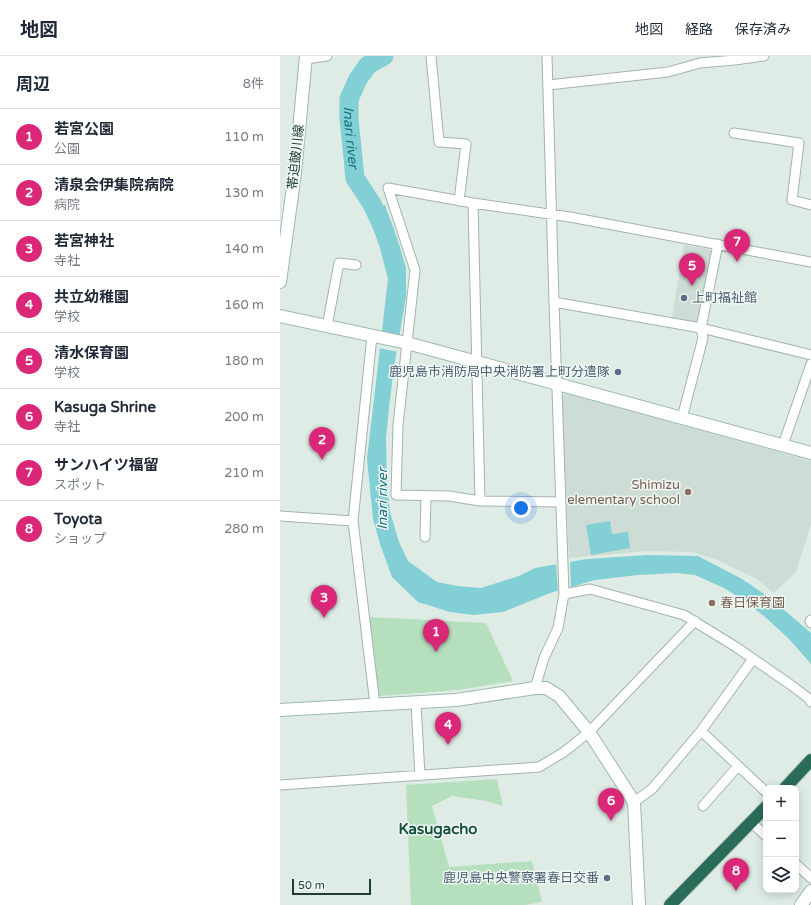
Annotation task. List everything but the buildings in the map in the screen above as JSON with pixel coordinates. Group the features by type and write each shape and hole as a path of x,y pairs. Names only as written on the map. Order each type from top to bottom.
{"highway":[{"path":"788,785 811,760"},
{"path":"670,905 763,810"}],"street":[{"path":"306,57 326,56"},
{"path":"431,56 439,142 466,144 459,201"},
{"path":"535,688 544,658 558,628 564,594 556,384 547,56"},
{"path":"548,85 668,72 700,62 764,56"},
{"name":"帯迫皷川線","path":"280,282 295,173 306,57"},
{"path":"734,133 799,143 792,200 811,205"},
{"path":"561,502 480,501 449,496 396,495 398,425 415,270 388,188 459,201 570,217 811,262"},
{"path":"473,203 480,501"},
{"path":"682,418 703,338 701,328 718,244"},
{"path":"327,326 339,263 356,265"},
{"path":"554,302 701,328 811,355"},
{"path":"280,316 406,343 811,453"},
{"path":"373,336 353,521 375,705"},
{"path":"784,445 811,364"},
{"path":"425,537 426,496"},
{"path":"280,516 353,521"},
{"path":"564,594 590,589 684,615 736,647 752,660 791,685 811,702"},
{"path":"280,785 539,767 564,752 588,732 695,621"},
{"path":"634,802 652,789 701,731 752,660"},
{"path":"280,710 456,700 535,688 546,688 559,696 588,732 634,802 639,905"},
{"path":"416,703 420,776"},
{"path":"701,731 763,789"},
{"path":"703,806 738,766"},
{"path":"751,822 763,833"},
{"path":"799,867 811,878"},
{"path":"801,905 811,891"}],"shaded area":[{"path":"684,245 710,249 712,254 700,319 695,322 672,318"},
{"name":"Shimizu elementary school","path":"567,393 811,461 811,524 796,572 774,593 755,578 715,559 692,552 647,551 569,558 562,397"}],"green space":[{"path":"369,617 486,623 513,681 458,690 379,696"},
{"path":"497,779 503,806 486,801 452,796 432,806 449,867 532,861 542,902 525,905 411,905 406,785"}],"water":[{"path":"385,205 406,268 406,297 394,367 386,438 387,484 390,512 399,542 408,561 437,582 457,586 481,588 519,576 535,568 587,559 648,555 698,556 742,579 769,597 811,633 811,664 789,639 764,616 724,588 695,575 677,573 638,575 595,580 550,593 503,612 474,615 450,612 418,602 392,577 373,519 367,459 388,279 380,248 367,211"},
{"path":"610,521 612,534 628,532 630,548 591,555 586,525"}],"pier":[{"path":"380,331 402,335 399,352 378,348"},
{"path":"570,559 571,589 558,593 556,561"}],"waterway":[{"name":"Inari river","path":"384,56 368,65 358,79 349,99 349,119 355,178 372,204 385,232"}],"place":[{"name":"サンハイツ福留","path":"737,262"},
{"name":"清水保育園","path":"692,286"},
{"name":"上町福祉館","path":"684,298"},
{"name":"鹿児島市消防局中央消防署上町分遣隊","path":"618,372"},
{"name":"清泉会伊集院病院","path":"322,460"},
{"name":"Shimizu elementary school","path":"688,492"},
{"name":"春日保育園","path":"712,603"},
{"name":"若宮神社","path":"324,618"},
{"name":"若宮公園","path":"436,652"},
{"name":"共立幼稚園","path":"448,745"},
{"name":"Kasuga Shrine","path":"611,821"},
{"name":"鹿児島中央警察署春日交番","path":"607,878"},
{"name":"Toyota","path":"736,891"}],"district":[{"name":"Kasugacho","path":"438,829"}]}
